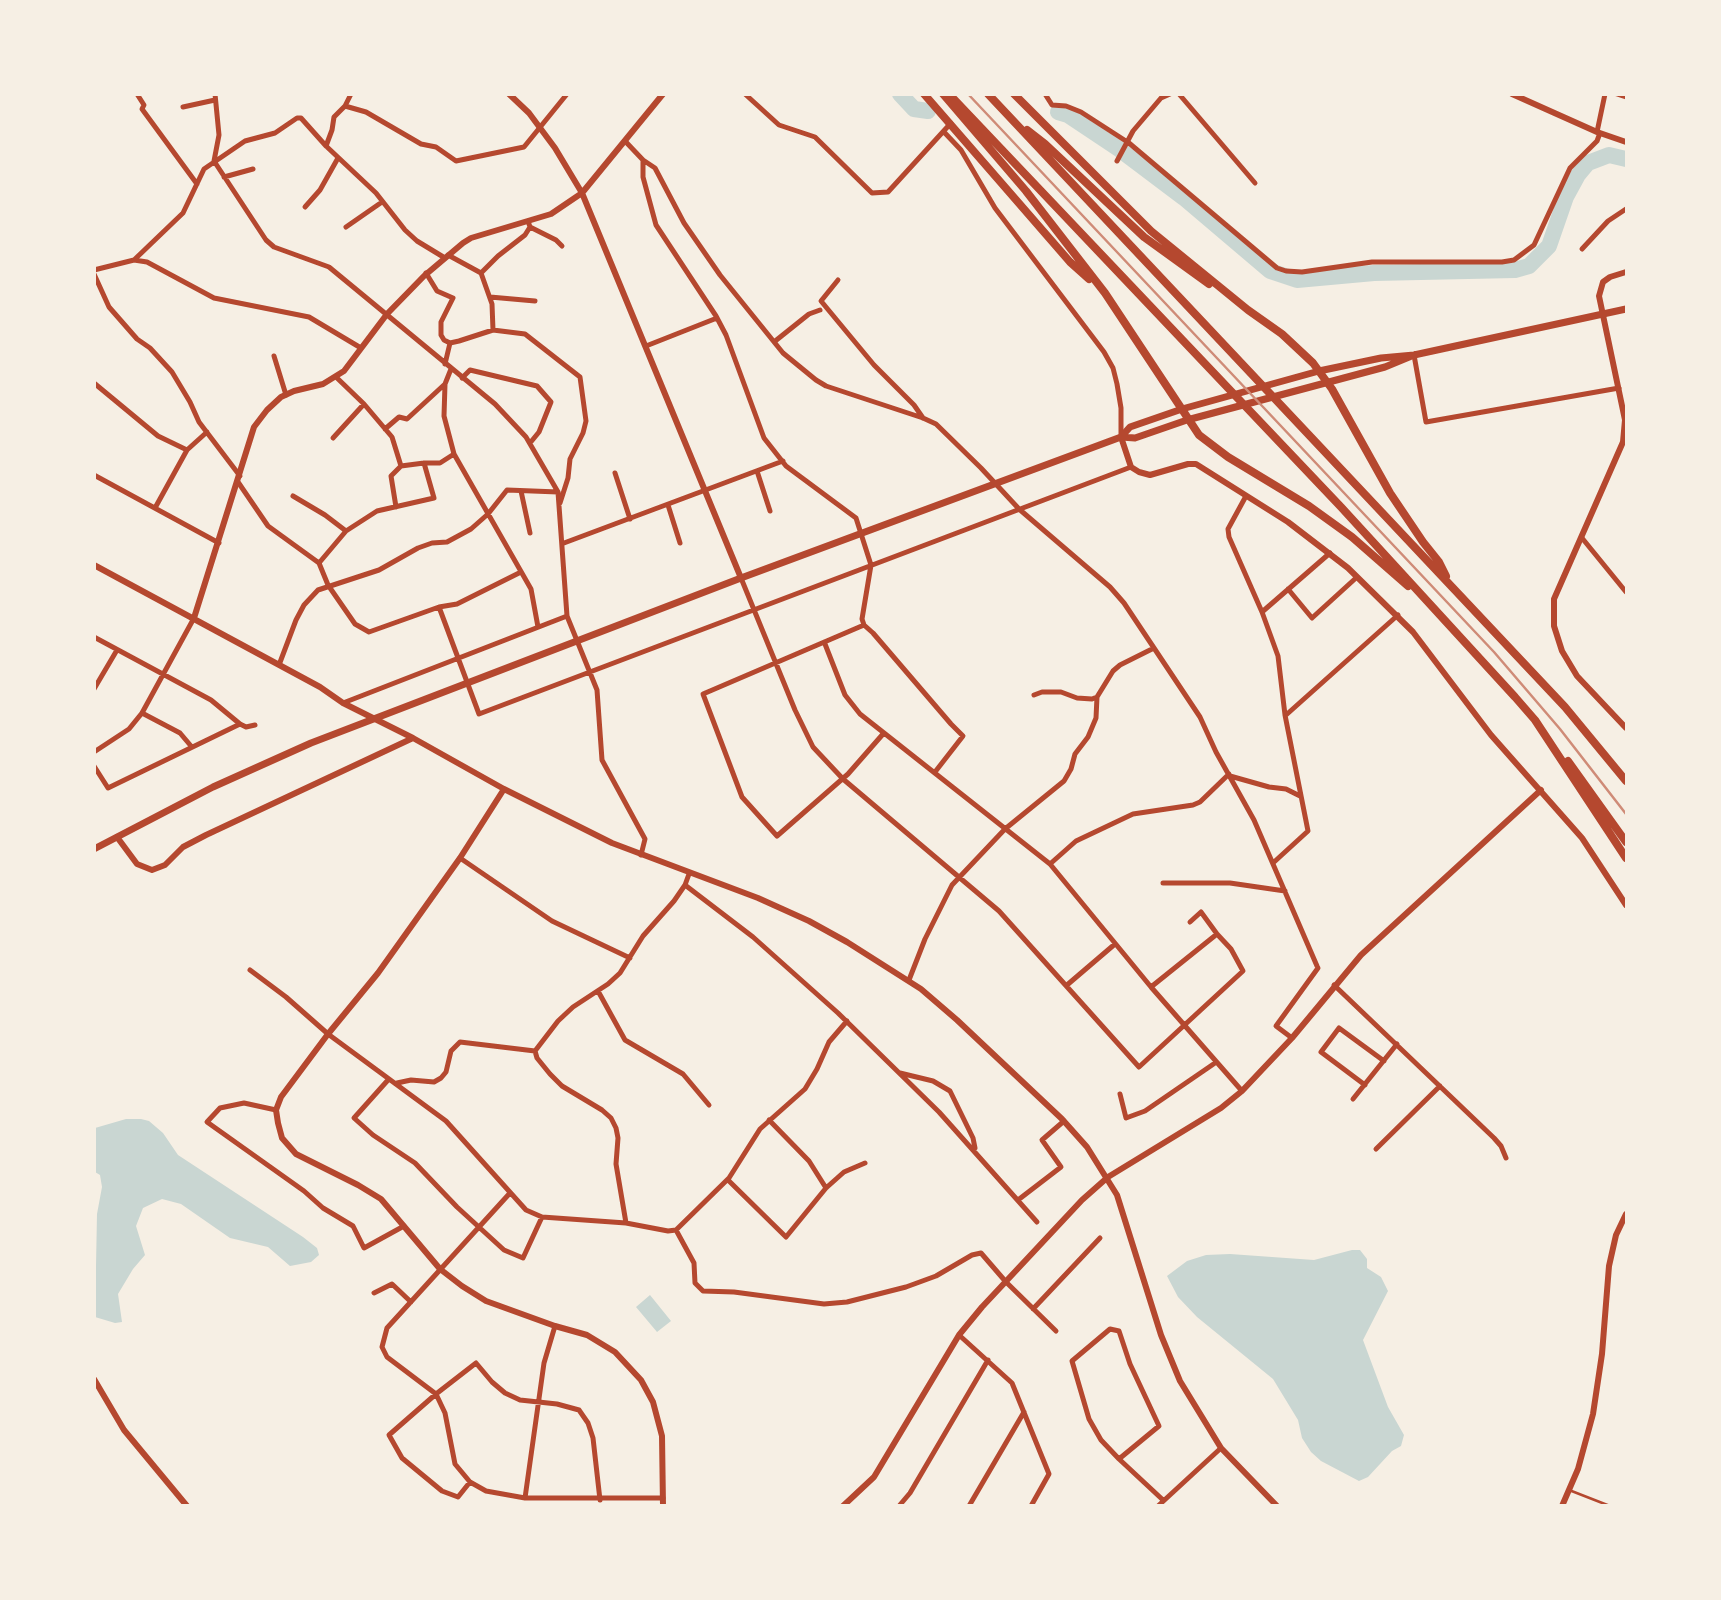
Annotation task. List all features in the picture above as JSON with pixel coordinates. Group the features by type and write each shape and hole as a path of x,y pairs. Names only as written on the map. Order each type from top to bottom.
{"main road":[{"path":"924,94 1070,262 1105,293"},
{"path":"943,94 1026,191 1105,293 1160,373 1187,420 1214,448 1309,506 1352,537 1459,634"},
{"path":"949,94 1459,634 1576,771 1626,842"},
{"path":"988,94 1565,707 1626,781"},
{"path":"1014,94 1151,231 1248,310"},
{"path":"1005,113 1045,144 1144,237 1282,334 1319,371 1390,493 1439,562 1450,584"},
{"path":"1121,437 1130,428 1182,409 1279,381 1626,309"},
{"path":"94,849 213,787 311,743 741,578 1121,437 1135,438 1229,408 1385,367 1413,355"},
{"path":"1535,720 1626,858"}],"street":[{"path":"137,94 144,105 142,109 197,184"},
{"path":"326,146 334,117 345,106 351,94"},
{"path":"509,94 555,148 582,193 813,747 843,779 999,911 1139,1067 1243,971 1231,949 1201,912 1189,922"},
{"path":"345,106 366,112 421,144 436,146 456,162 524,147 567,94"},
{"path":"94,752 129,729 142,713 194,618 259,419 286,395 323,384 336,377 387,314 426,273 471,238 529,224 551,214 582,193 663,94"},
{"path":"746,94 779,125 815,138 872,193 888,192 951,123"},
{"path":"1045,94 1052,105 1066,106 1082,112 1128,144 1277,268 1302,272 1372,262 1514,260 1534,245 1570,168 1597,141 1605,94"},
{"path":"1119,159 1133,131 1161,96 1170,94"},
{"path":"1180,94 1255,183"},
{"path":"1512,94 1599,133 1626,142"},
{"path":"1617,94 1626,97"},
{"path":"183,107 215,97 219,135 214,161 265,240 274,247 329,267 514,422 530,443 558,492 564,543 567,617 597,690 602,760 645,839 641,855"},
{"path":"494,330 490,297 481,273 405,230 305,121 297,118 275,133 245,141 214,161 204,169 183,213 134,260 94,272 109,307 172,372 268,526 319,563 328,585 355,624 369,632 439,607 457,604 521,572"},
{"path":"944,132 961,150 995,208 1104,352 1113,368 1121,408 1121,437 1131,467 1143,475 1150,475 1196,464 1288,522 1357,576 1398,615 1491,735 1582,838 1626,905"},
{"path":"625,141 643,160 656,168 684,223 720,275 783,353 826,386 936,424 1018,509 1110,587 1124,603 1199,717 1254,820 1318,968 1276,1026 1292,1038"},
{"path":"305,207 320,190 338,158"},
{"path":"643,160 643,177 656,225 717,318 764,438 783,461 856,518 871,565 862,619 864,625 963,736 935,772"},
{"path":"225,177 253,169"},
{"path":"346,227 382,202"},
{"path":"1582,249 1608,221 1626,209"},
{"path":"529,224 562,246"},
{"path":"481,273 525,235 529,224"},
{"path":"134,260 161,269 214,298 309,317 361,348"},
{"path":"1626,272 1603,282 1599,296 1625,420 1623,442 1554,599 1554,626 1562,651 1577,676 1626,728"},
{"path":"426,273 437,291 453,298 440,328 441,335 450,343"},
{"path":"838,280 821,302 923,418"},
{"path":"490,297 535,301"},
{"path":"774,342 810,314 820,310"},
{"path":"646,346 717,318"},
{"path":"450,343 494,330 525,334 580,377 583,383 586,421 570,459 560,506"},
{"path":"450,343 444,416 454,454 531,589 538,627"},
{"path":"1413,355 1426,422 1619,388"},
{"path":"274,356 286,395"},
{"path":"462,378 470,370 537,386 551,402 539,432 530,443"},
{"path":"336,377 392,437 401,467"},
{"path":"94,383 158,436 187,450"},
{"path":"385,429 398,417 407,419 445,384"},
{"path":"333,438 364,404"},
{"path":"155,508 187,450 207,432"},
{"path":"396,507 391,476 401,467 440,463 454,454"},
{"path":"564,543 783,461"},
{"path":"319,563 346,531 377,511 434,498 424,463"},
{"path":"439,607 480,714 1131,467"},
{"path":"757,471 770,511"},
{"path":"615,473 630,519"},
{"path":"94,475 219,543"},
{"path":"279,665 296,620 304,605 318,590 379,570 418,548 447,542 471,529 507,490 558,492"},
{"path":"521,491 530,533"},
{"path":"293,496 346,531"},
{"path":"1246,496 1228,530 1278,656 1285,715 1308,831 1273,863"},
{"path":"668,505 680,543"},
{"path":"1582,538 1626,592"},
{"path":"1262,612 1330,553"},
{"path":"94,565 503,789 612,843 809,920 909,980 957,1020 1064,1122 1087,1147 1108,1177 1127,1220 1169,1359 1221,1448 1277,1506"},
{"path":"1288,589 1312,618 1357,576"},
{"path":"1285,715 1398,615"},
{"path":"343,703 567,617"},
{"path":"864,625 825,644 703,694 742,797 777,836 843,779 883,734"},
{"path":"94,638 211,700 240,724 246,727 255,725"},
{"path":"825,644 845,695 860,714 1050,864 1215,1063 1242,1091"},
{"path":"909,980 939,907 960,876 1005,829 1064,781 1096,718 1097,697 1113,671 1119,665 1154,648"},
{"path":"94,689 117,650"},
{"path":"1034,695 1061,692 1077,698 1097,697"},
{"path":"142,713 180,733 191,746"},
{"path":"94,766 108,788 240,724"},
{"path":"117,837 137,864 152,870 165,865 183,847 206,835 414,738"},
{"path":"1229,775 1269,787 1286,789 1300,796"},
{"path":"1050,864 1076,841 1133,814 1193,806 1229,775"},
{"path":"503,789 460,858 378,973 281,1097 276,1110 282,1138 296,1154 381,1199 440,1269 486,1301 587,1335 615,1352 641,1380 653,1402 663,1436 663,1502 525,1498 486,1491 470,1482 455,1464 445,1413 436,1394 387,1357 382,1347 387,1328 440,1269 510,1193"},
{"path":"844,1506 874,1477 959,1335 1082,1200 1108,1177 1221,1108 1242,1091 1292,1038 1334,985 1380,937 1541,790"},
{"path":"460,858 552,921 629,958"},
{"path":"535,1051 558,1021 573,1007 620,973 643,936 685,886 688,874"},
{"path":"1163,883 1230,883 1286,891"},
{"path":"685,886 753,937 847,1021 976,1151 1037,1222"},
{"path":"1151,987 1217,934"},
{"path":"1067,985 1115,944"},
{"path":"250,970 286,996 328,1034 446,1121 526,1210 542,1217 626,1223 655,1229 676,1230 728,1180 760,1129 805,1089 829,1042 847,1021"},
{"path":"1334,985 1501,1146 1506,1157"},
{"path":"598,991 625,1040 683,1074 709,1105"},
{"path":"1365,1085 1321,1052 1339,1028 1384,1060"},
{"path":"397,1083 411,1080 434,1082 441,1078 446,1072 451,1051 460,1042 535,1051"},
{"path":"1353,1100 1397,1044"},
{"path":"535,1051 537,1058 562,1086 602,1110 617,1128 616,1164 626,1223"},
{"path":"1120,1094 1126,1118 1145,1111 1215,1063"},
{"path":"900,1073 933,1081 950,1091 973,1138 976,1151"},
{"path":"388,1080 354,1118 373,1135 415,1163 478,1228 504,1250 523,1258 542,1217"},
{"path":"1376,1149 1440,1086"},
{"path":"276,1110 244,1102 219,1108 207,1122 304,1191 323,1208 353,1226 364,1248 404,1226"},
{"path":"769,1120 809,1161 826,1188"},
{"path":"1018,1200 1061,1167 1042,1140 1064,1122"},
{"path":"728,1180 786,1237 826,1188 844,1172 865,1163"},
{"path":"1562,1506 1578,1469 1593,1414 1602,1354 1609,1266 1616,1235 1626,1214"},
{"path":"676,1230 694,1263 695,1283 703,1291 734,1292 824,1304 847,1302 936,1276 972,1255 981,1253 1056,1331"},
{"path":"1033,1309 1100,1238"},
{"path":"374,1293 392,1284 411,1302"},
{"path":"525,1498 537,1402 544,1363 555,1326"},
{"path":"1119,1460 1159,1426 1134,1374 1119,1331 1110,1329 1072,1360 1093,1429 1119,1460 1163,1500"},
{"path":"959,1335 1012,1383 1049,1474 1031,1506"},
{"path":"899,1506 910,1493 988,1360"},
{"path":"470,1482 458,1497 442,1490 401,1458 389,1435 476,1363 492,1382 520,1401 579,1410 588,1423 593,1438 600,1500"},
{"path":"94,1379 124,1430 187,1506"},
{"path":"969,1506 1024,1412"},
{"path":"1158,1506 1221,1448"}],"lane":[{"path":"1569,1490 1610,1506"}],"shaded area":[{"path":"126,1119 149,1121 163,1133 178,1155 303,1237 317,1248 319,1255 311,1262 290,1266 268,1247 230,1238 181,1204 162,1199 143,1208 136,1226 145,1255 118,1294 122,1322 115,1323 95,1317 97,1214 102,1187 100,1175 95,1172 95,1128"},
{"path":"1360,1250 1367,1259 1367,1268 1381,1277 1388,1291 1363,1340 1388,1407 1404,1435 1401,1446 1392,1451 1368,1477 1359,1481 1321,1461 1311,1452 1302,1438 1298,1420 1273,1379 1197,1317 1178,1297 1167,1276 1187,1261 1206,1255 1230,1254 1314,1260"},
{"path":"650,1295 671,1321 657,1332 636,1307"}],"waterway":[{"path":"900,94 914,109 928,111"},
{"path":"1058,112 1068,115 1119,149 1184,198 1270,271 1297,280 1374,273 1515,270 1529,266 1549,246 1566,197 1588,163 1609,155 1626,159"}],"railway":[{"path":"968,94 1494,652 1560,729 1626,814"}]}
